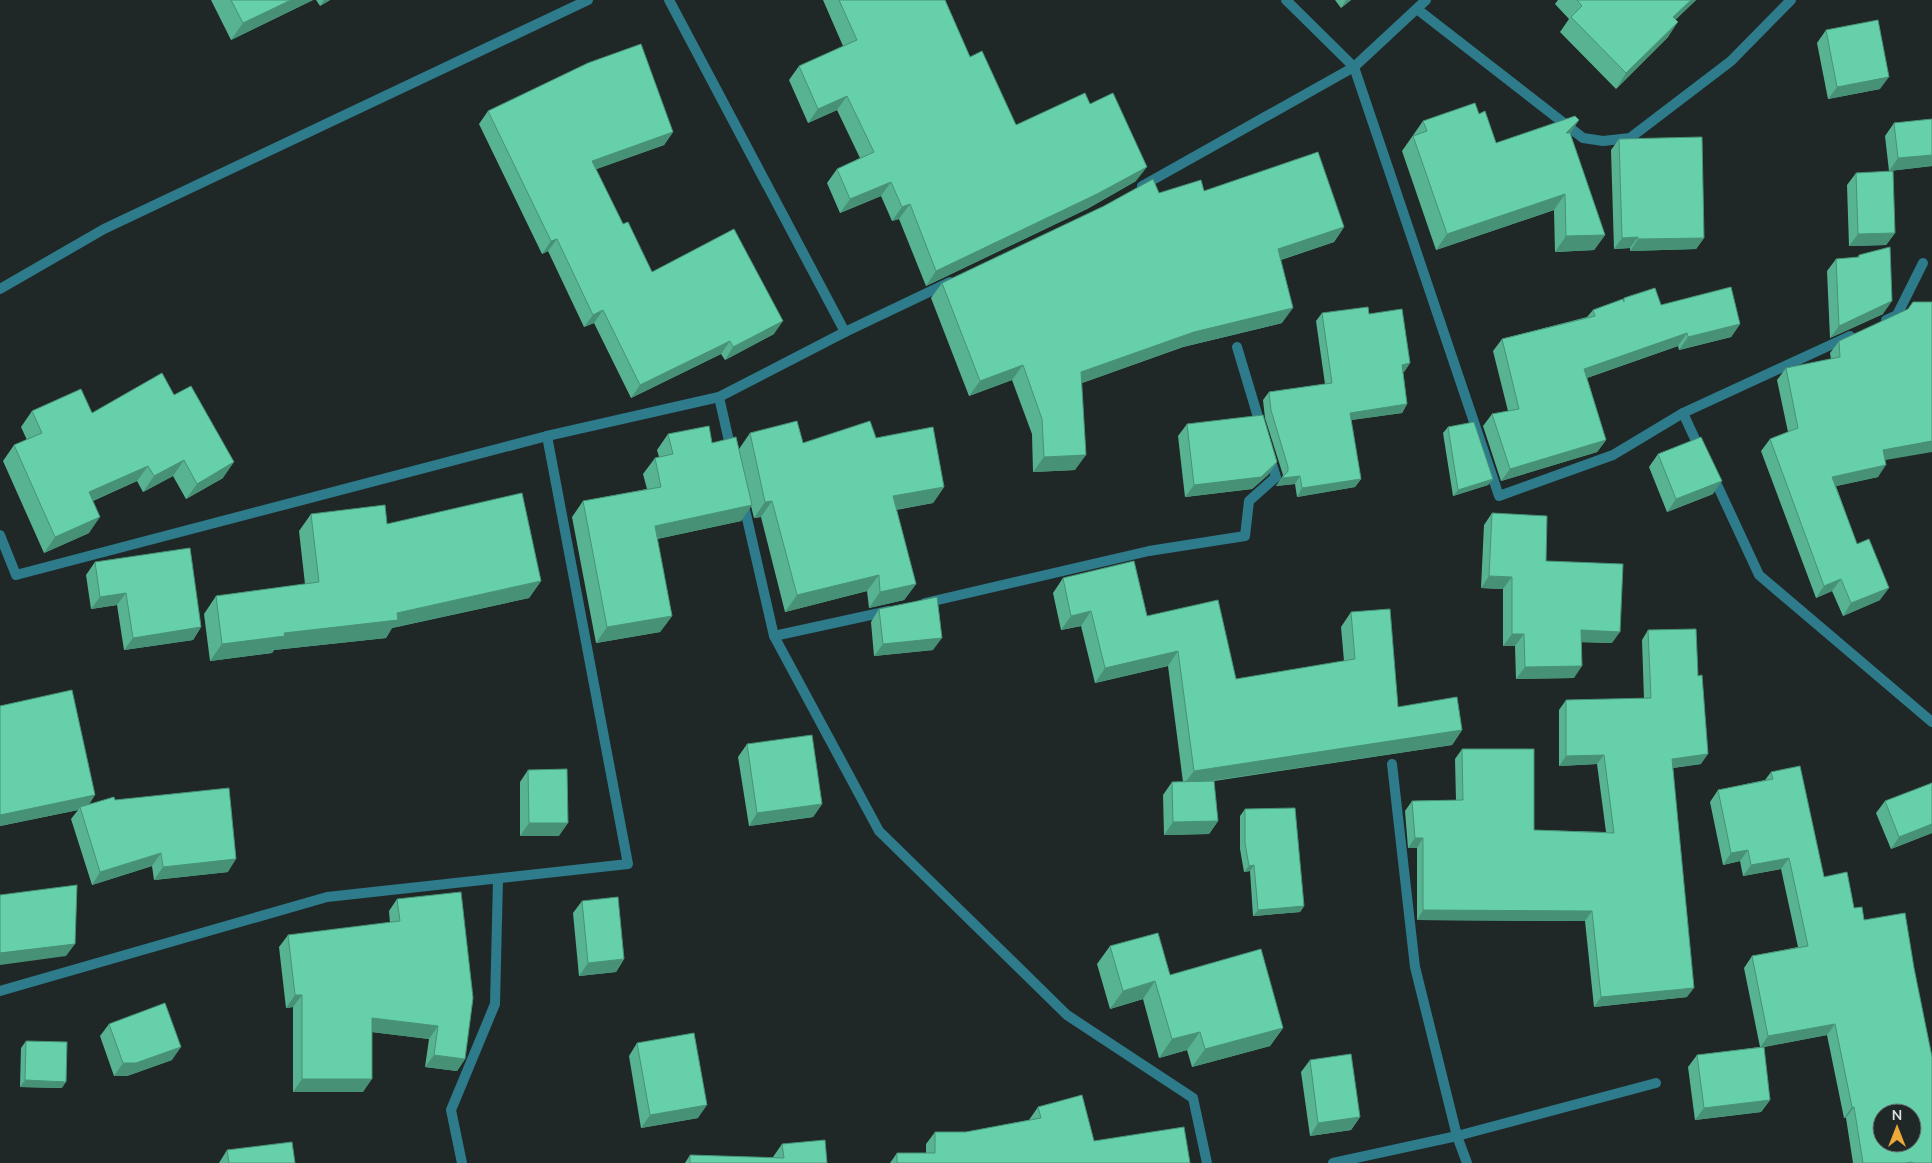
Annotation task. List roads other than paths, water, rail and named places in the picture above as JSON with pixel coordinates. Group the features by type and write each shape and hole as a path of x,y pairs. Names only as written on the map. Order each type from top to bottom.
{"street":[{"path":"0,289 104,229 588,0"},
{"path":"669,0 845,332"},
{"path":"1286,0 1354,67 1499,496 1613,455 1683,413 1862,331"},
{"path":"1133,191 1354,67 1426,0"},
{"path":"1416,9 1583,138 1603,141 1630,138 1731,62 1791,0"},
{"path":"1880,323 1897,315 1923,263"},
{"path":"0,535 16,575 548,436 719,398 845,332 959,278"},
{"path":"918,604 1149,551 1245,536 1248,501 1276,478 1237,346"},
{"path":"719,398 734,464"},
{"path":"1683,413 1759,575 1932,722"},
{"path":"0,990 327,898 628,864 548,436"},
{"path":"741,493 774,636 879,831 1067,1015 1193,1098 1207,1163"},
{"path":"774,636 898,609"},
{"path":"1392,764 1415,967 1457,1136 1467,1163"},
{"path":"462,1163 452,1110 495,1004 498,879"},
{"path":"1333,1163 1457,1136 1656,1083"}]}
